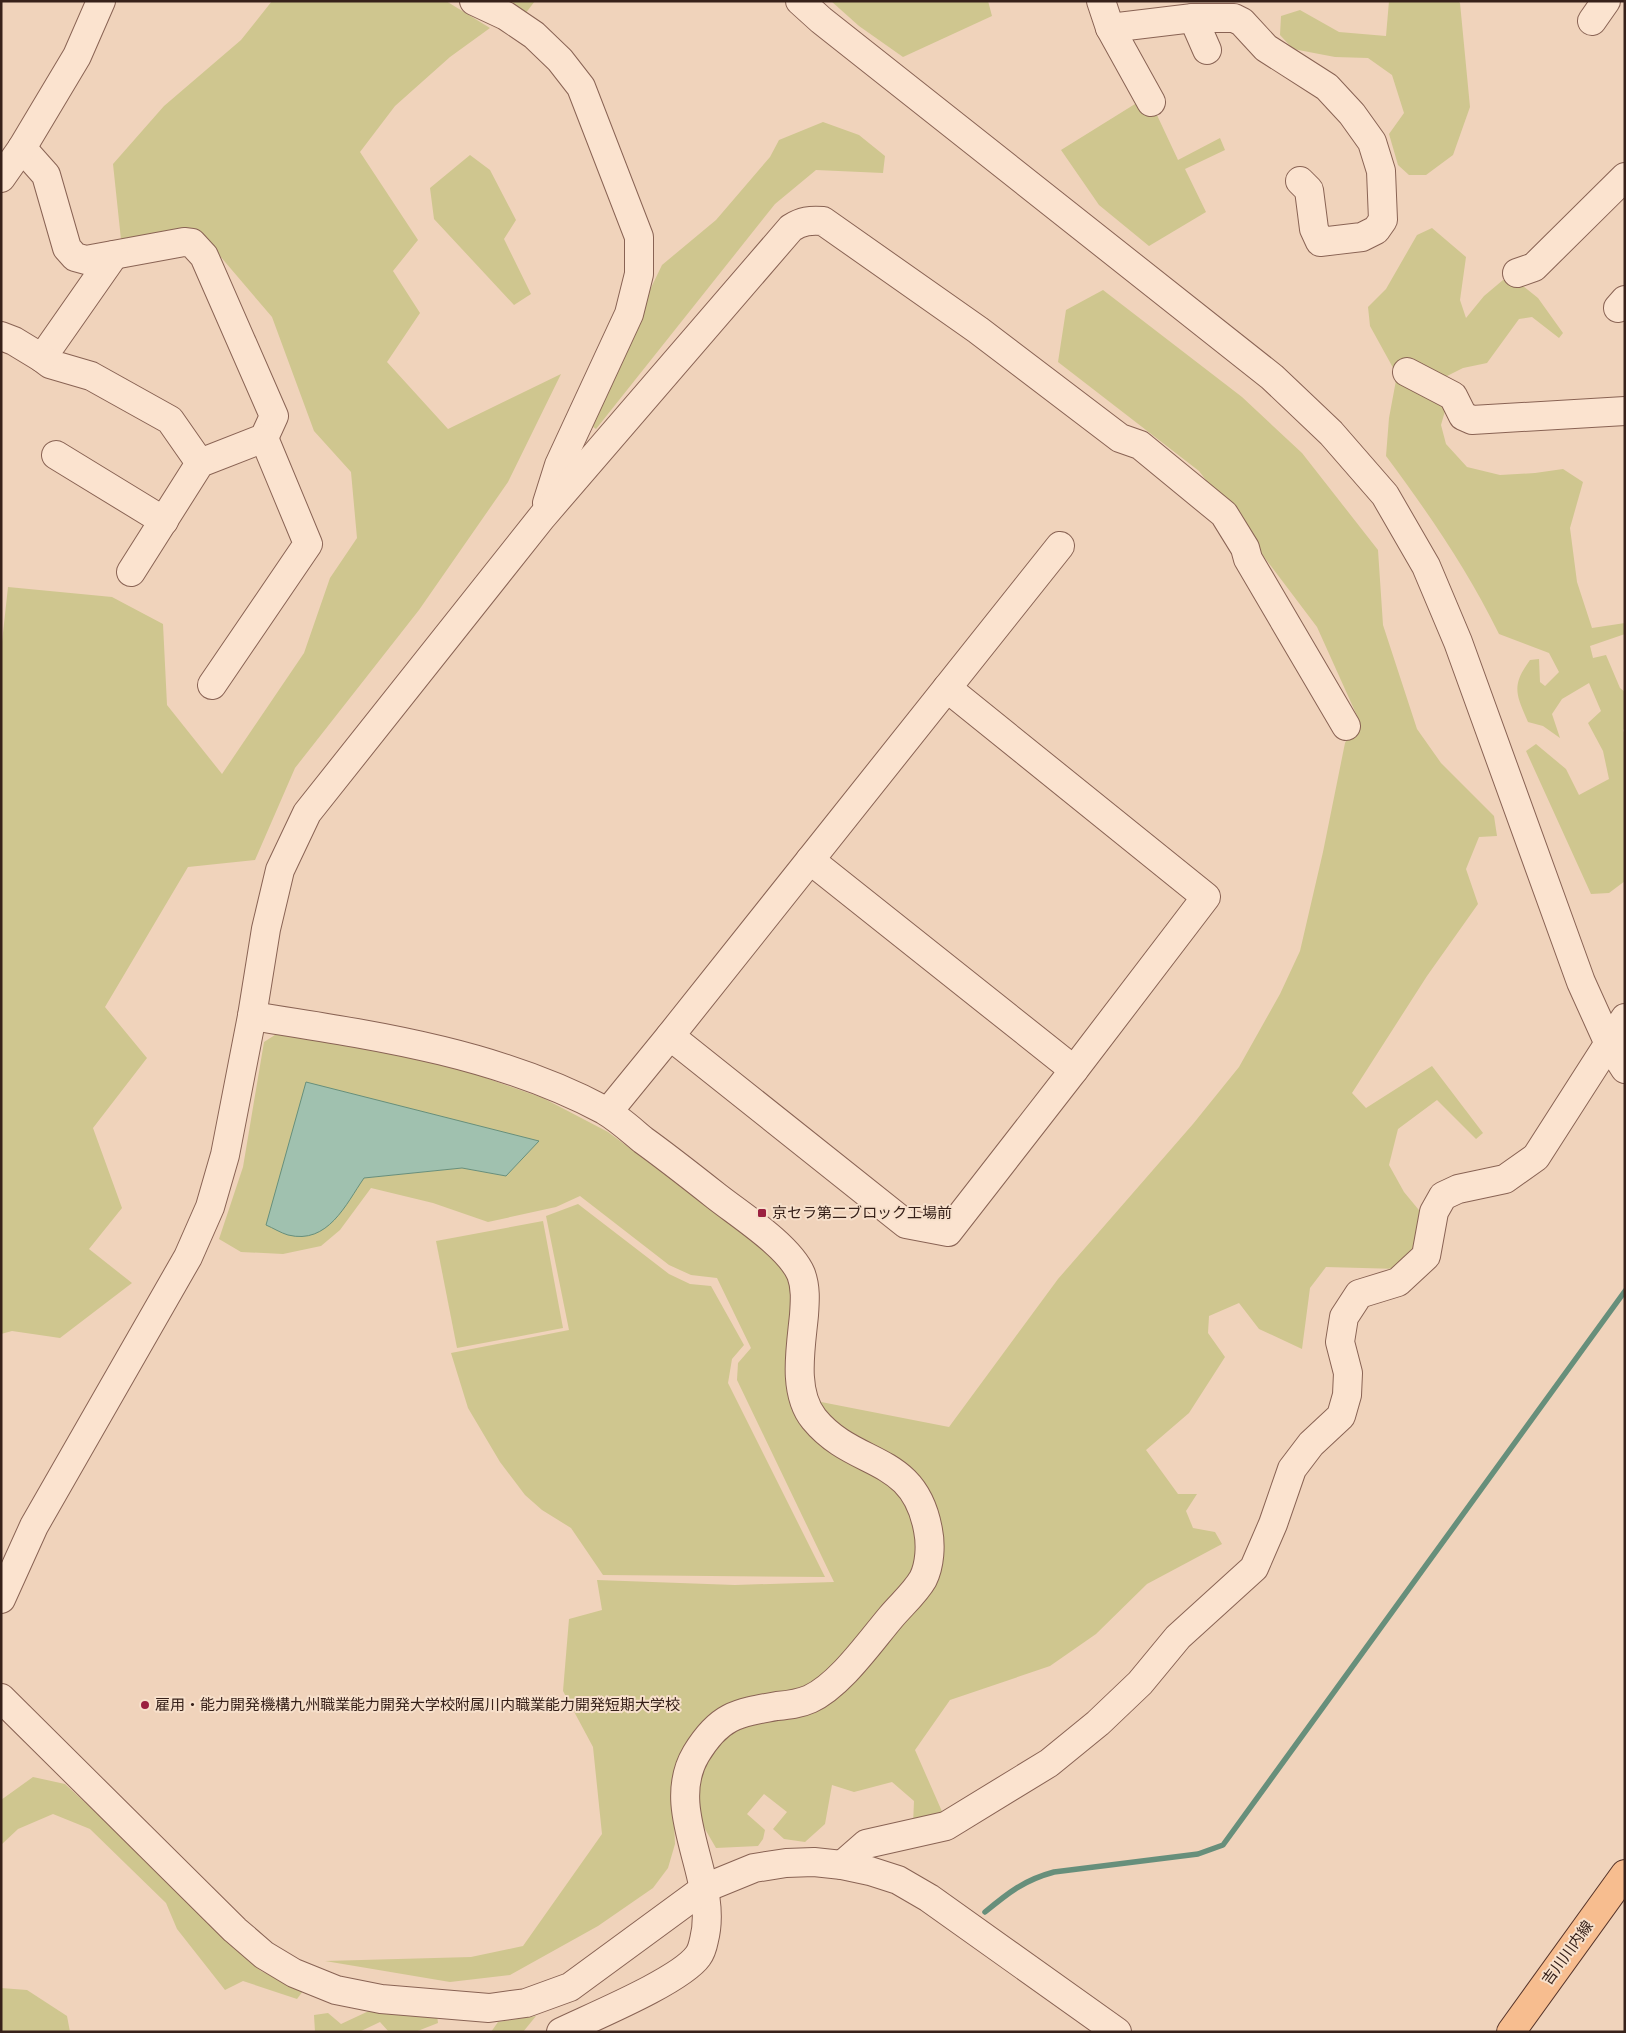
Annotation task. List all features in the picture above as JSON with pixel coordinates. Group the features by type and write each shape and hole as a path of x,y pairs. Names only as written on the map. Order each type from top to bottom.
{"main road":[{"name":"吉川川内線","path":"1511,2032 1625,1874"}],"street":[{"path":"1,178 22,148 77,56 101,1"},
{"path":"474,1 506,16 534,35 560,60 581,87 640,237 639,274 629,314 560,465 542,517"},
{"path":"800,1 821,20 1272,377 1331,433 1384,495 1426,566 1458,642 1581,982 1609,1044 1625,1069"},
{"path":"1101,1 1110,28 1151,102"},
{"path":"1110,28 1194,18 1234,18 1242,22 1266,48 1327,87 1352,114 1372,142 1381,171 1383,220 1376,230 1362,237 1320,242 1314,229 1309,190 1300,181"},
{"path":"1194,18 1207,50"},
{"path":"22,148 46,175 67,248 75,257 86,260 184,242 192,243 204,256 274,416 264,438 200,463 132,572"},
{"path":"1517,272 1534,267 1625,177"},
{"path":"1,1599 34,1526 188,1257 210,1207 225,1155 252,1016 266,929 280,870 308,813 542,517 791,228 809,220 823,221 978,330 1120,438 1140,445 1224,514 1245,548 1248,559 1346,726"},
{"path":"42,358 114,255"},
{"path":"1,336 14,341 50,364 91,376 170,420 200,463"},
{"path":"1407,372 1453,396 1463,416 1472,420 1625,411"},
{"path":"212,686 308,544 264,438"},
{"path":"56,455 164,521"},
{"path":"608,1112 1060,546"},
{"path":"670,1036 906,1224 948,1232 1206,897 948,688"},
{"path":"810,860 1074,1070"},
{"path":"252,1016 366,1034 456,1054 516,1072 608,1112 763,1233 789,1256 801,1275 805,1295 800,1378 809,1413 824,1431 843,1445 896,1471 908,1483 918,1498 926,1519 930,1540 924,1577 834,1682 809,1699 797,1703 733,1715 718,1726 691,1762 686,1781 686,1817 705,1888 708,1926 700,1954 683,1969 654,1987 561,2032"},
{"path":"842,1864 866,1844 946,1826 1048,1763 1098,1723 1140,1683 1178,1637 1254,1568 1273,1524 1292,1469 1310,1444 1341,1416 1347,1395 1348,1373 1340,1342 1344,1317 1359,1294 1398,1282 1426,1256 1434,1212 1443,1196 1458,1188 1505,1179 1536,1157 1625,1018"},
{"path":"1,1698 235,1930 264,1955 294,1973 336,1990 381,2000 489,2008 526,2003 570,1987 705,1888 733,1876 762,1867 786,1863 814,1862 842,1864 898,1880 929,1898 1117,2032"}],"shaded area":[{"path":"272,1 446,1 490,28 450,57 395,106 360,152 418,240 393,271 420,313 387,362 448,429 561,374 508,482 419,610 295,768 255,860 188,867 105,1007 147,1058 93,1128 122,1208 89,1249 132,1283 60,1338 12,1331 1,1334 1,651 8,587 112,597 163,624 167,705 222,774 304,653 330,578 357,538 351,472 314,431 272,317 214,249 122,249 113,164 164,106 241,40"},
{"path":"504,1 535,1 525,14"},
{"path":"831,1 988,1 992,16 903,57 859,26"},
{"path":"1389,1 1458,1 1460,3 1470,107 1453,155 1426,175 1409,175 1398,165 1389,134 1404,113 1392,75 1368,58 1335,57 1293,49 1280,35 1281,16 1300,10 1339,32 1386,36"},
{"path":"1135,104 1156,113 1178,160 1220,138 1225,150 1185,169 1206,212 1149,246 1099,205 1061,150"},
{"path":"823,122 859,135 885,156 883,173 816,170 775,204 596,429 586,422 662,265 716,220 770,157 779,140"},
{"path":"470,155 490,170 516,220 504,239 531,294 514,305 434,219 430,188"},
{"path":"1432,228 1466,257 1460,300 1466,318 1484,296 1503,280 1518,282 1538,298 1563,333 1559,338 1532,317 1519,319 1487,363 1463,368 1445,377 1447,404 1441,425 1446,444 1467,467 1500,475 1563,469 1583,482 1570,528 1577,582 1592,628 1625,623 1625,634 1590,646 1593,658 1606,655 1620,688 1625,692 1625,728 1623,730 1625,735 1625,881 1609,893 1591,894 1526,751 1536,744 1566,769 1579,795 1609,779 1603,751 1588,723 1601,711 1589,683 1562,699 1552,714 1560,738 1543,726 1528,722 1518,697 1517,690 1520,677 1530,660 1539,659 1540,682 1545,686 1559,672 1549,653 1499,634 1447,542 1386,456 1389,418 1397,375 1370,326 1368,307 1386,289 1417,235"},
{"path":"1103,290 1242,397 1302,453 1378,550 1383,625 1417,729 1441,763 1494,816 1497,836 1479,837 1466,869 1478,904 1427,976 1352,1093 1366,1108 1432,1066 1483,1133 1476,1139 1437,1100 1398,1129 1389,1165 1404,1192 1423,1215 1419,1251 1399,1269 1326,1267 1310,1288 1302,1349 1259,1329 1239,1303 1209,1316 1208,1333 1225,1357 1189,1413 1146,1450 1178,1494 1197,1494 1186,1511 1193,1528 1215,1532 1222,1544 1147,1584 1096,1634 1050,1666 950,1700 915,1750 944,1816 913,1825 914,1801 892,1782 854,1792 832,1785 825,1824 805,1842 784,1839 773,1829 787,1812 764,1794 747,1814 765,1830 763,1839 758,1846 716,1848 698,1817 673,1801 675,1844 668,1868 653,1888 598,1926 510,1975 450,1982 325,1961 471,1957 523,1946 602,1834 593,1747 563,1691 569,1619 602,1610 597,1580 735,1585 834,1582 737,1380 738,1363 751,1348 717,1278 691,1275 669,1265 580,1196 556,1207 488,1222 433,1203 371,1188 340,1230 321,1246 283,1254 241,1252 219,1239 243,1167 264,1042 278,1033 406,1056 469,1072 543,1098 608,1132 749,1237 773,1258 785,1272 792,1297 793,1312 787,1388 816,1401 949,1427 1058,1279 1193,1124 1239,1067 1280,994 1300,951 1323,852 1345,743 1358,718 1317,627 1199,471 1058,362 1066,310","holes":["539,1141 506,1176 462,1168 364,1178"]},
{"path":"306,1082 539,1141 506,1176 462,1168 364,1178 343,1210 325,1228 314,1234 302,1236 288,1235 266,1225"},
{"path":"578,1204 669,1274 690,1284 711,1286 744,1345 732,1359 728,1383 825,1577 603,1575 571,1528 542,1510 525,1495 500,1462 468,1408 451,1353 569,1330 546,1216"},
{"path":"543,1221 563,1328 457,1348 436,1241"},
{"path":"33,1777 65,1784 154,1866 229,1943 261,1971 303,1991 297,1999 243,1981 225,1990 177,1929 166,1903 90,1829 53,1814 18,1829 1,1845 1,1800"},
{"path":"1,1988 27,1990 67,2016 70,2032 1,2032"},
{"path":"371,2010 437,2015 438,2023 415,2032 389,2032 380,2022 359,2032 315,2032 314,2015 328,2013 341,2024"},
{"path":"536,2016 523,2032 491,2032 498,2022"}],"waterway":[{"path":"985,1912 1017,1888 1043,1875 1198,1854 1223,1845 1625,1291"}],"place":[{"name":"京セラ第二ブロック工場前","path":"762,1213"},
{"name":"雇用・能力開発機構九州職業能力開発大学校附属川内職業能力開発短期大学校","path":"145,1705"}]}
